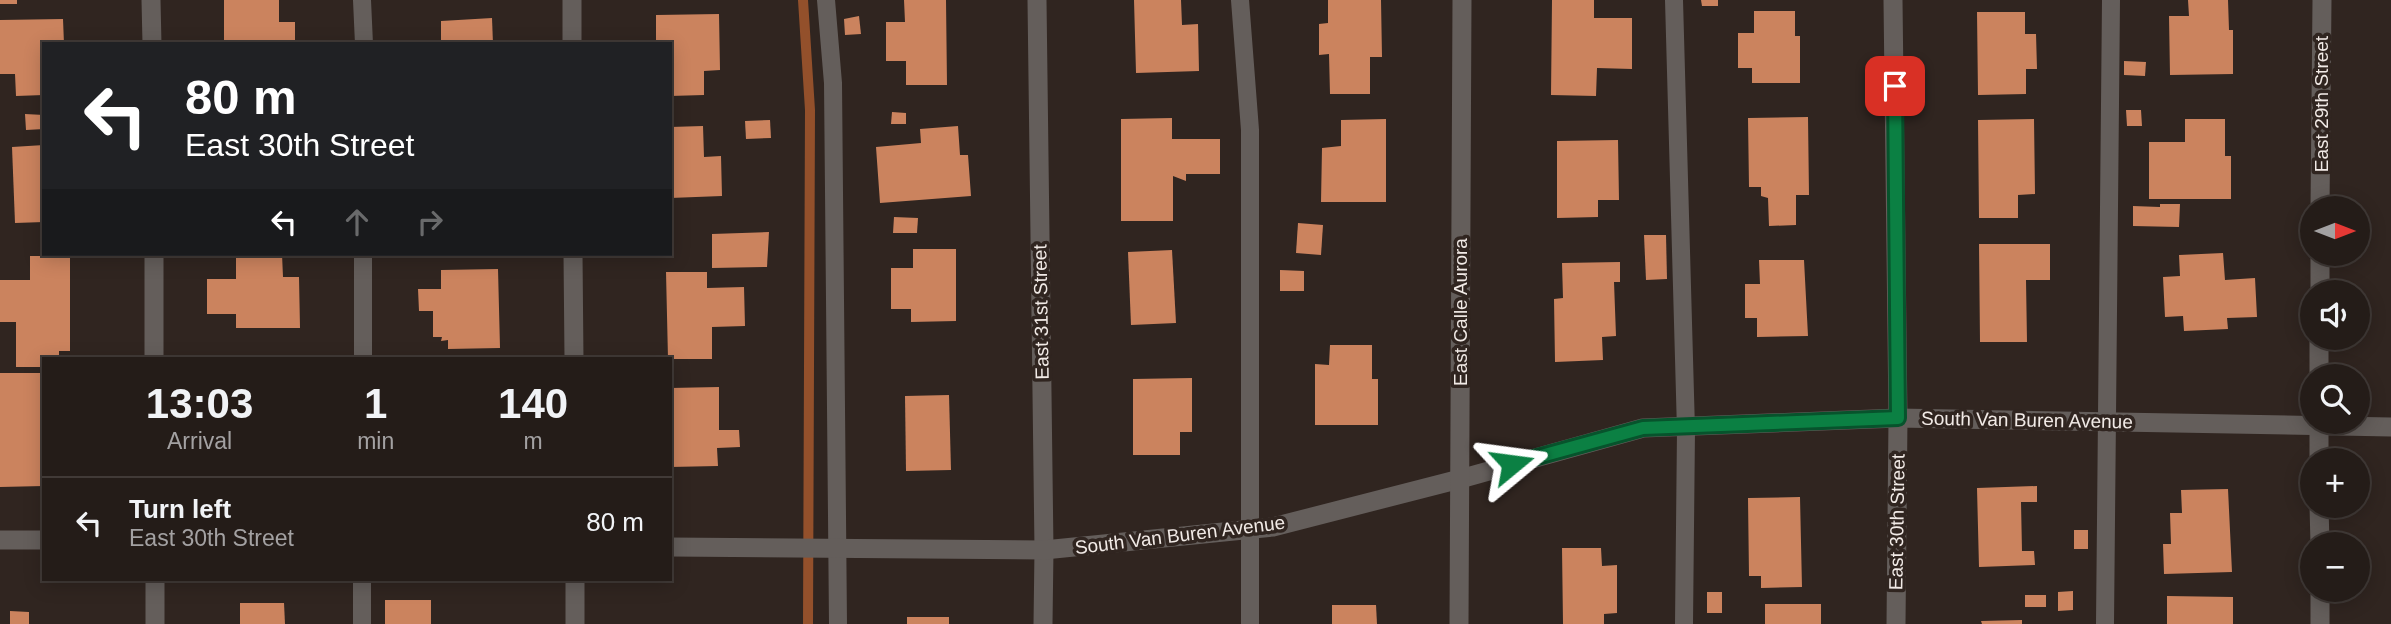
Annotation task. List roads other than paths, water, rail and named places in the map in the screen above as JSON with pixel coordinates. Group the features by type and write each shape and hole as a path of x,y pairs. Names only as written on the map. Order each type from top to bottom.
{"street":[{"path":"151,0 152,42"},
{"path":"572,0 572,42"},
{"name":"East 31st Street","path":"1037,0 1043,624"},
{"name":"East Calle Aurora","path":"1459,624 1462,0"},
{"name":"East 30th Street","path":"1894,0 1898,418 1896,624"},
{"name":"East 29th Street","path":"2320,196 2322,0"},
{"path":"154,256 154,357"},
{"path":"573,256 574,357"},
{"name":"South Van Buren Avenue","path":"672,547 1044,550 1273,527 1643,428 1898,418 2300,424"},
{"name":"South Van Buren Avenue","path":"2370,426 2391,427"},
{"path":"0,540 42,540"},
{"path":"155,581 155,624"},
{"path":"575,581 575,624"},
{"path":"2320,602 2320,624"}],"lane":[{"path":"362,0 364,42"},
{"path":"825,0 833,83 838,624"},
{"path":"1241,0 1250,130 1250,624"},
{"path":"1674,0 1685,426 1684,624"},
{"path":"2105,624 2111,0"},
{"path":"363,256 363,357"},
{"path":"362,581 362,624"}],"waterway":[{"path":"803,0 810,110 808,624"}]}
